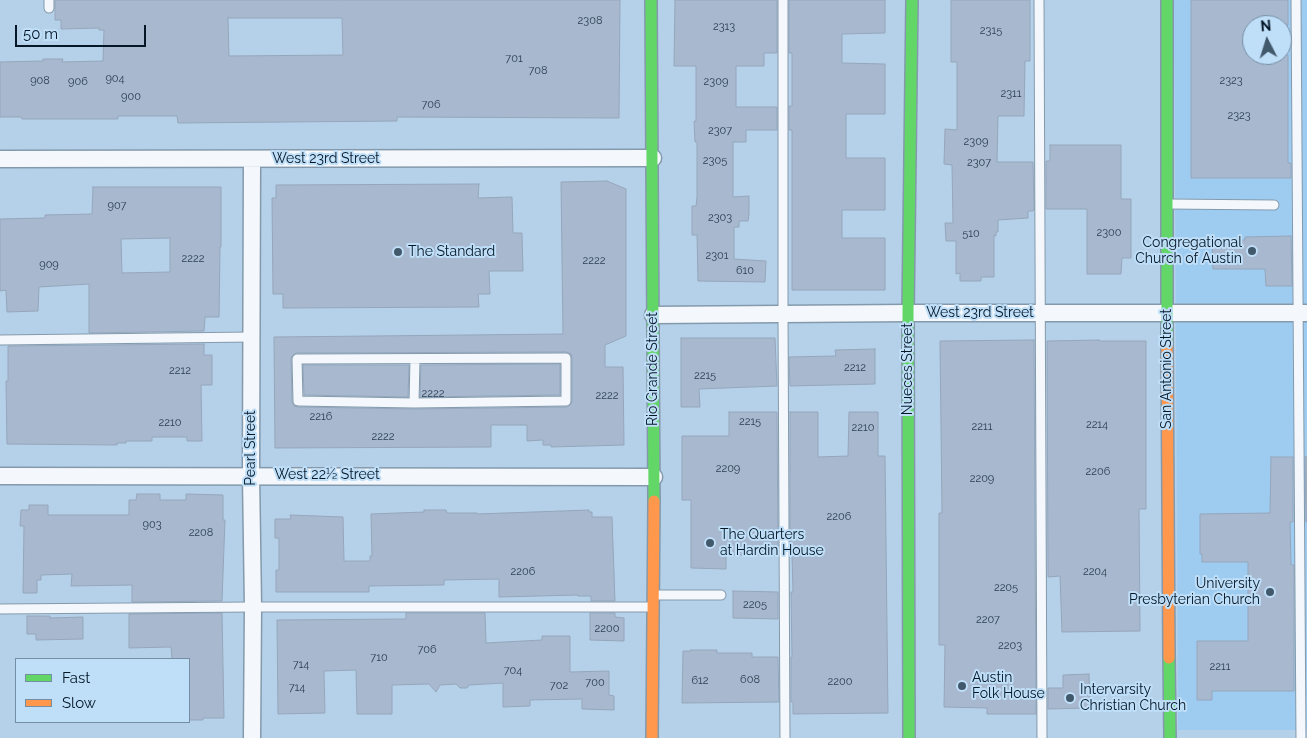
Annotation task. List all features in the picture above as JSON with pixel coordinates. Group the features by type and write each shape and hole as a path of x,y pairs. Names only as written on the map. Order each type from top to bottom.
{"street":[{"name":"Rio Grande Street","path":"651,0 654,477 652,738"},
{"name":"Nueces Street","path":"909,738 908,313 912,0"},
{"name":"San Antonio Street","path":"1167,0 1170,738"},
{"name":"West 23rd Street","path":"0,159 653,158"},
{"name":"Pearl Street","path":"252,159 252,738"},
{"name":"West 23rd Street","path":"653,315 1303,313"},
{"name":"West 22½ Street","path":"0,476 654,477"}],"lane":[{"path":"783,0 785,738"},
{"path":"1039,0 1042,738"},
{"path":"1296,0 1303,313 1301,738"},
{"path":"1167,204 1274,204"},
{"path":"0,340 252,337"},
{"path":"414,402 415,358"},
{"path":"415,358 566,358 566,401 298,401 297,359 415,358"},
{"path":"0,609 653,601 720,595"}],"shaded area":[{"path":"1174,0 1307,0 1307,730 1178,730"}],"building":[{"path":"55,0 620,0 619,118 397,117 397,121 178,123 177,116 118,116 118,119 22,119 21,117 0,117 0,62 43,61 43,59 63,59 62,62 103,61 104,30 99,30 99,28 61,29 61,20 55,20","holes":["228,18 342,18 343,55 229,56"]},
{"path":"675,0 777,0 777,53 764,53 764,66 736,66 736,107 777,107 777,130 746,130 746,142 733,142 733,197 749,196 748,221 739,221 739,227 734,227 734,259 766,261 765,282 698,281 697,235 692,235 692,206 696,206 697,197 697,142 695,142 694,121 696,121 696,66 674,66"},
{"path":"789,0 885,0 885,33 842,34 842,63 885,64 885,114 846,114 846,158 885,158 885,210 842,210 842,238 885,238 885,290 792,290 792,130 789,130 789,106 792,106 792,53 789,53"},
{"path":"951,0 1030,0 1030,61 1025,61 1024,116 998,116 997,162 1033,162 1034,209 1033,211 1028,211 1028,218 998,220 998,232 996,232 996,236 994,235 994,277 981,277 981,281 960,281 960,273 956,274 956,241 946,241 945,223 953,223 952,165 944,164 945,129 957,130 957,62 951,62"},
{"path":"1191,0 1288,0 1288,15 1242,15 1242,65 1288,65 1288,163 1291,163 1291,178 1191,178"},
{"path":"1050,145 1121,145 1121,199 1131,199 1131,258 1122,258 1121,274 1087,274 1087,209 1046,209 1046,161 1050,161"},
{"path":"607,181 626,189 626,336 605,345 605,367 623,367 624,445 551,447 551,445 543,445 543,440 527,441 527,425 491,425 491,447 275,448 274,337 563,334 561,182","holes":["566,352 571,354 572,401 567,407 414,409 298,407 294,406 292,402 291,359 296,353"]},
{"name":"The Standard","path":"479,184 478,198 512,197 513,233 522,233 523,271 489,271 490,294 478,294 479,307 283,308 283,294 273,294 272,198 276,198 276,185"},
{"path":"93,187 221,187 219,317 205,317 204,331 89,333 89,284 39,287 38,311 7,312 6,290 0,291 0,219 45,218 45,215 92,214","holes":["170,238 170,272 122,273 121,239"]},
{"name":"Congregational Church of Austin","path":"1291,236 1292,286 1266,286 1265,269 1213,269 1212,241 1245,240 1245,237"},
{"path":"681,338 775,338 777,386 699,389 700,407 681,407"},
{"path":"1034,340 1036,714 987,714 987,708 944,707 945,645 939,645 939,513 942,513 940,341"},
{"path":"1047,341 1146,341 1146,509 1139,509 1140,631 1062,632 1060,576 1048,577"},
{"path":"204,344 204,355 212,355 212,385 201,385 202,441 187,441 187,437 152,437 152,441 126,441 126,443 117,443 117,445 7,444 6,381 8,381 8,346"},
{"path":"875,349 875,384 790,386 789,357 836,356 835,350"},
{"path":"560,364 560,395 420,397 421,365"},
{"path":"303,365 409,365 408,397 304,395"},
{"path":"729,412 777,412 778,555 726,555 726,569 691,568 691,500 682,500 682,436 729,436"},
{"path":"790,412 818,412 818,457 848,456 849,412 878,412 878,456 885,456 888,713 793,714 793,702 791,702 791,592 793,592 792,555 790,555"},
{"name":"University Presbyterian Church","path":"1271,457 1293,457 1293,522 1290,522 1291,565 1294,565 1294,691 1212,691 1212,700 1197,700 1197,641 1248,641 1248,562 1202,562 1202,554 1200,554 1200,514 1270,513"},
{"path":"1305,457 1307,457 1307,522 1306,522"},
{"path":"137,494 160,494 160,500 186,500 186,494 223,495 223,520 225,520 222,601 132,602 132,585 71,586 72,574 41,575 41,580 37,580 37,593 23,593 24,526 20,526 21,510 29,510 29,505 48,505 48,515 129,515 129,500 136,500"},
{"path":"424,510 446,510 447,513 477,514 589,510 589,512 592,512 592,517 612,517 615,601 591,601 591,596 578,595 499,597 499,579 444,580 444,585 369,586 369,592 276,592 276,570 279,570 279,538 275,538 275,519 291,519 290,515 343,517 344,561 370,561 370,556 372,556 371,514 424,512"},
{"path":"733,591 778,592 778,619 733,618"},
{"path":"222,613 224,718 190,720 190,658 172,658 171,647 129,648 129,614"},
{"path":"406,613 485,613 486,643 542,640 542,636 570,636 570,672 609,671 609,695 614,696 614,710 582,709 582,699 530,700 530,706 503,707 503,683 469,685 467,688 460,688 456,684 440,685 436,692 429,684 392,685 392,714 357,714 356,670 324,671 325,713 278,714 277,620 406,619"},
{"path":"590,613 615,613 615,617 624,618 624,641 590,640"},
{"path":"27,616 50,616 50,618 83,617 83,639 36,640 36,634 27,634"},
{"path":"717,650 717,653 752,653 752,657 778,657 779,702 682,703 683,651"},
{"name":"Intervarsity Christian Church","path":"1089,674 1090,708 1048,709 1048,688 1063,688 1063,675"}],"traffic: fast":[{"path":"651,0 654,501"},
{"path":"909,738 908,313 912,0"},
{"path":"1167,0 1167,342"},
{"path":"1169,658 1170,738"}],"traffic: slow":[{"path":"1167,342 1169,658"},
{"path":"652,738 654,501"}],"place":[{"name":"Congregational Church of Austin","path":"1252,251"},
{"name":"The Standard","path":"398,252"},
{"name":"The Quarters at Hardin House","path":"710,543"},
{"name":"University Presbyterian Church","path":"1270,592"},
{"name":"Austin Folk House","path":"962,686"},
{"name":"Intervarsity Christian Church","path":"1070,698"}]}
